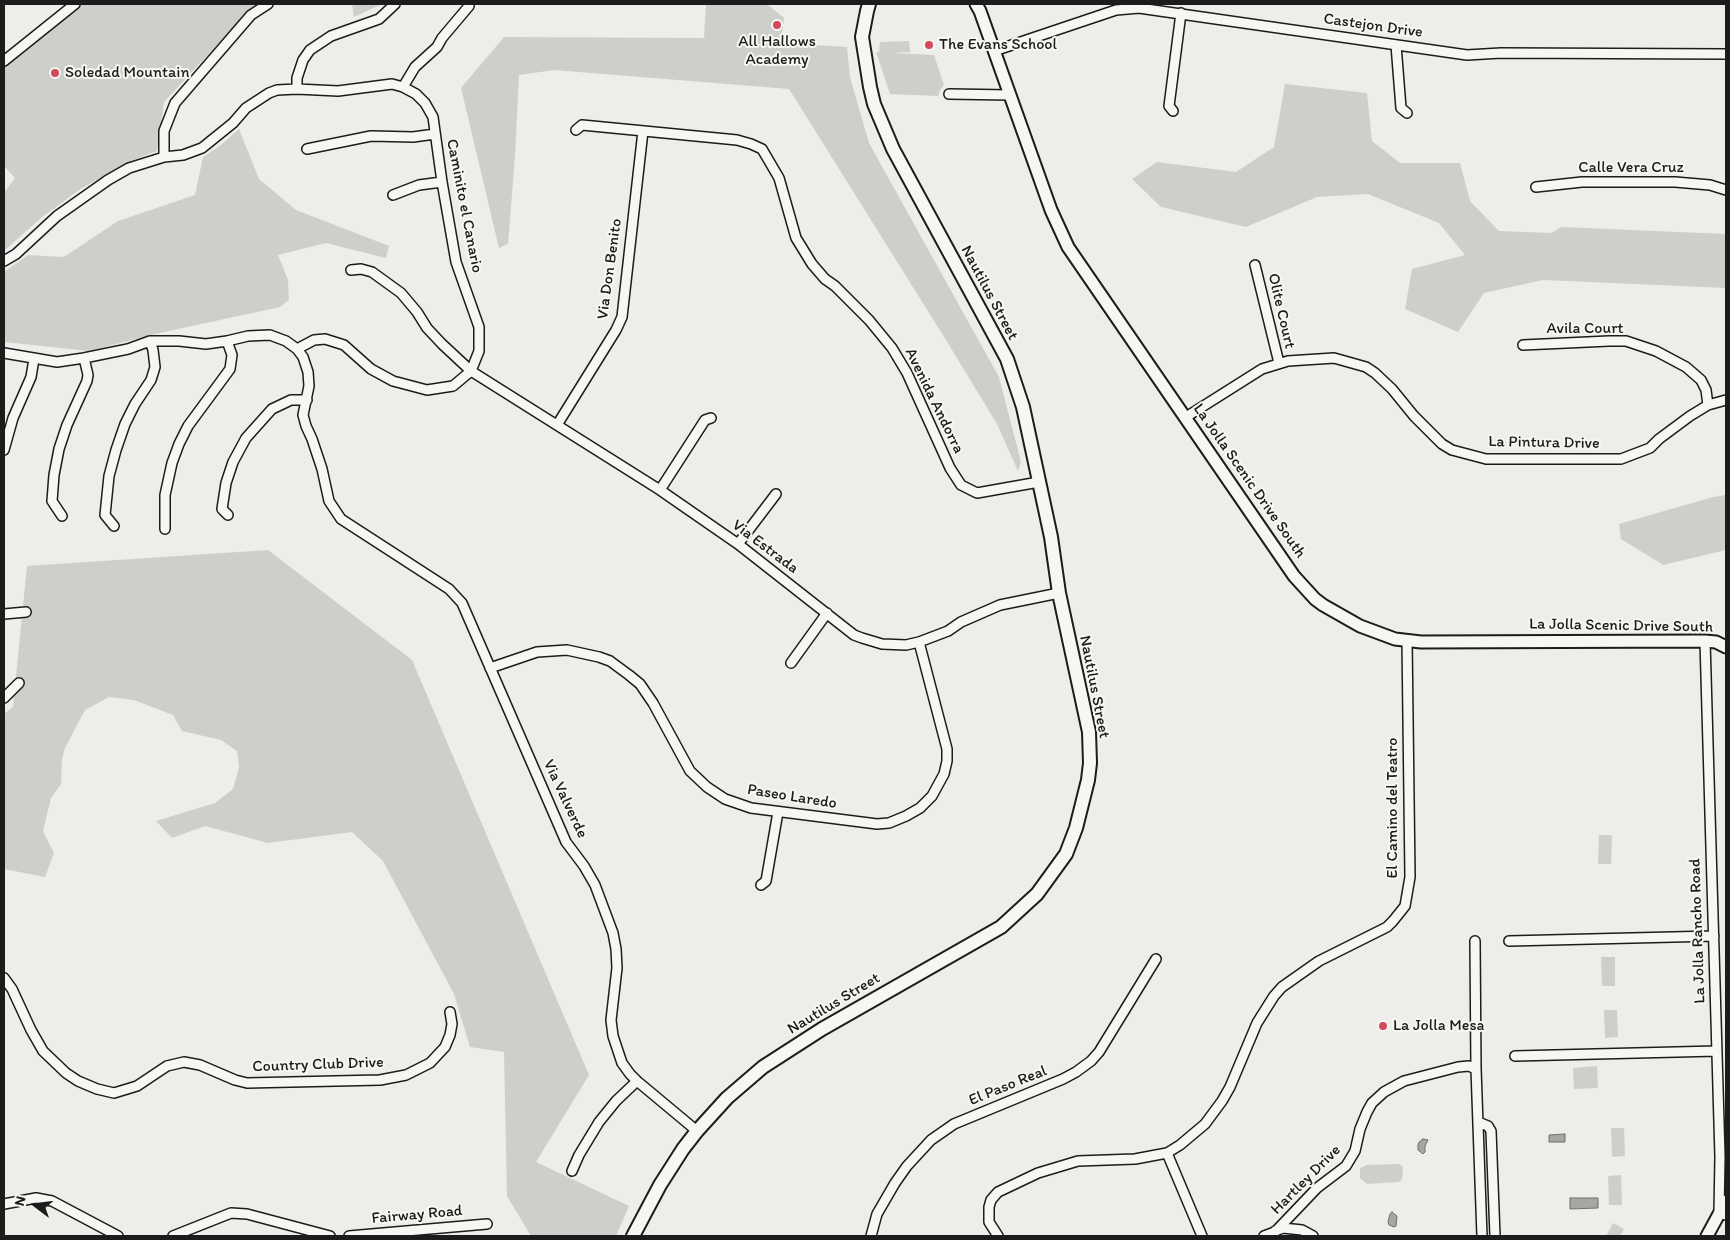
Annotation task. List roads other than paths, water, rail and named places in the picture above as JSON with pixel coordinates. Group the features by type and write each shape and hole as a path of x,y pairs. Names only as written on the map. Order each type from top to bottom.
{"main road":[{"name":"Nautilus Street","path":"633,1236 660,1185 683,1149 728,1098 763,1067 822,1029 1001,927 1037,894 1066,854 1076,828 1088,780 1090,763 1089,732 1059,593 1051,537 1023,407 1006,359 893,150 874,104 862,37 866,11 870,4"}],"street":[{"path":"4,61 74,4"},
{"path":"164,157 164,131 175,103 251,15 268,4"},
{"path":"297,89 297,78 303,60 310,50 331,36 379,19 395,4"},
{"name":"La Jolla Scenic Drive South","path":"976,4 1050,210 1068,247 1294,576 1323,605 1360,626 1396,638 1421,642 1706,641 1716,642 1726,647"},
{"path":"4,261 16,254 57,216 108,180 129,168 164,157 183,155 202,148 233,124 246,108 269,93 278,90 297,89 338,91 392,84 403,86 415,67 437,47 442,38 469,6"},
{"name":"Castejon Drive","path":"994,51 1116,10 1139,8 1467,55 1500,53 1726,54"},
{"path":"1173,112 1169,106 1181,13"},
{"path":"1396,45 1401,108 1407,113"},
{"name":"Caminito el Canario","path":"403,86 416,94 425,103 433,117 456,262 479,327 479,351 471,371"},
{"path":"949,94 1010,95"},
{"name":"Avenida Andorra","path":"576,130 582,125 737,140 762,150 779,178 796,238 818,271 869,320 892,348 907,374 950,468 961,485 977,493 1039,482"},
{"name":"Via Don Benito","path":"556,425 616,330 622,317 643,131"},
{"path":"307,150 371,136 414,137 435,134"},
{"path":"393,195 419,185 442,182"},
{"name":"Calle Vera Cruz","path":"1536,187 1582,182 1675,182 1710,185 1726,190"},
{"name":"Olite Court","path":"1255,265 1278,363"},
{"name":"Via Estrada","path":"351,270 361,269 372,272 401,293 437,339 471,371 660,490 738,544 862,638 882,644 906,645 948,631 962,622 1000,605 1059,593"},
{"path":"4,353 57,362 128,349 150,341 179,341 206,344 248,336 270,335 286,341 297,349 314,340 325,340 344,345 372,369 393,381 427,390 453,386 471,371"},
{"path":"114,526 105,515 109,476 125,424 135,404 151,380 155,367 150,341"},
{"path":"165,529 165,495 172,463 188,426 230,369 232,355 227,341"},
{"name":"Avila Court","path":"1523,345 1609,341 1626,342 1656,350 1686,367 1701,380 1706,390 1708,405"},
{"name":"Via Valverde","path":"297,349 303,357 308,372 309,386 303,415 322,469 329,501 341,519 449,589 462,603 566,842 584,866 598,893 613,933 617,968 611,1020 613,1036 622,1063 637,1081 697,1131"},
{"path":"62,516 52,501 54,476 59,449 67,425 87,381 88,375 84,358"},
{"name":"La Pintura Drive","path":"1186,417 1262,369 1288,361 1334,358 1366,367 1375,373 1392,389 1414,416 1442,444 1452,450 1486,459 1621,459 1650,448 1690,416 1708,405 1726,400"},
{"path":"4,450 12,418 31,377 34,359"},
{"path":"228,515 222,509 226,483 233,462 246,438 272,409 291,400 306,400"},
{"path":"660,490 705,420 711,418"},
{"path":"738,544 776,494"},
{"path":"4,614 26,612"},
{"path":"791,663 827,613"},
{"name":"El Camino del Teatro","path":"998,1236 989,1222 989,1207 991,1200 998,1192 1038,1173 1078,1161 1135,1159 1167,1153 1180,1145 1205,1124 1222,1101 1230,1087 1257,1023 1282,987 1320,961 1387,927 1405,906 1410,878 1407,640"},
{"name":"La Jolla Rancho Road","path":"1706,641 1723,1214"},
{"name":"Paseo Laredo","path":"490,668 537,652 567,650 599,657 630,675 640,684 653,703 690,771 707,788 725,799 751,808 877,824 889,823 920,808 932,796 944,774 947,749 919,642"},
{"path":"4,698 19,683"},
{"path":"761,885 766,881 778,812"},
{"path":"1509,941 1714,936"},
{"path":"1475,941 1476,1069 1482,1236"},
{"name":"El Paso Real","path":"871,1236 877,1214 895,1183 907,1166 931,1140 954,1124 1063,1079 1076,1072 1091,1060 1099,1052 1156,959"},
{"name":"Country Club Drive","path":"4,978 12,989 31,1030 44,1051 66,1073 78,1081 97,1089 114,1093 137,1086 167,1066 184,1062 200,1066 234,1080 247,1082 380,1080 406,1075 430,1063 445,1047 452,1024 450,1012"},
{"path":"1515,1056 1717,1051"},
{"name":"Hartley Drive","path":"1264,1236 1275,1232 1317,1188 1346,1166 1355,1151 1360,1129 1367,1112 1372,1103 1384,1092 1404,1081 1458,1067 1469,1066 1476,1069"},
{"path":"572,1171 579,1155 599,1122 616,1101 637,1081"},
{"path":"1478,1122 1488,1126 1491,1131 1494,1236"},
{"path":"1167,1153 1202,1236"},
{"path":"4,1204 36,1198 52,1202 118,1236"},
{"path":"1707,1236 1723,1214 1726,1201"},
{"path":"173,1236 231,1213 247,1214 330,1236"},
{"name":"Fairway Road","path":"349,1236 487,1224"},
{"path":"1275,1232 1283,1228 1302,1230 1313,1236"}],"place":[{"name":"All Hallows Academy","path":"777,25"},
{"name":"The Evans School","path":"929,45"},
{"name":"Soledad Mountain","path":"55,73"},
{"name":"La Jolla Mesa","path":"1383,1026"}]}
